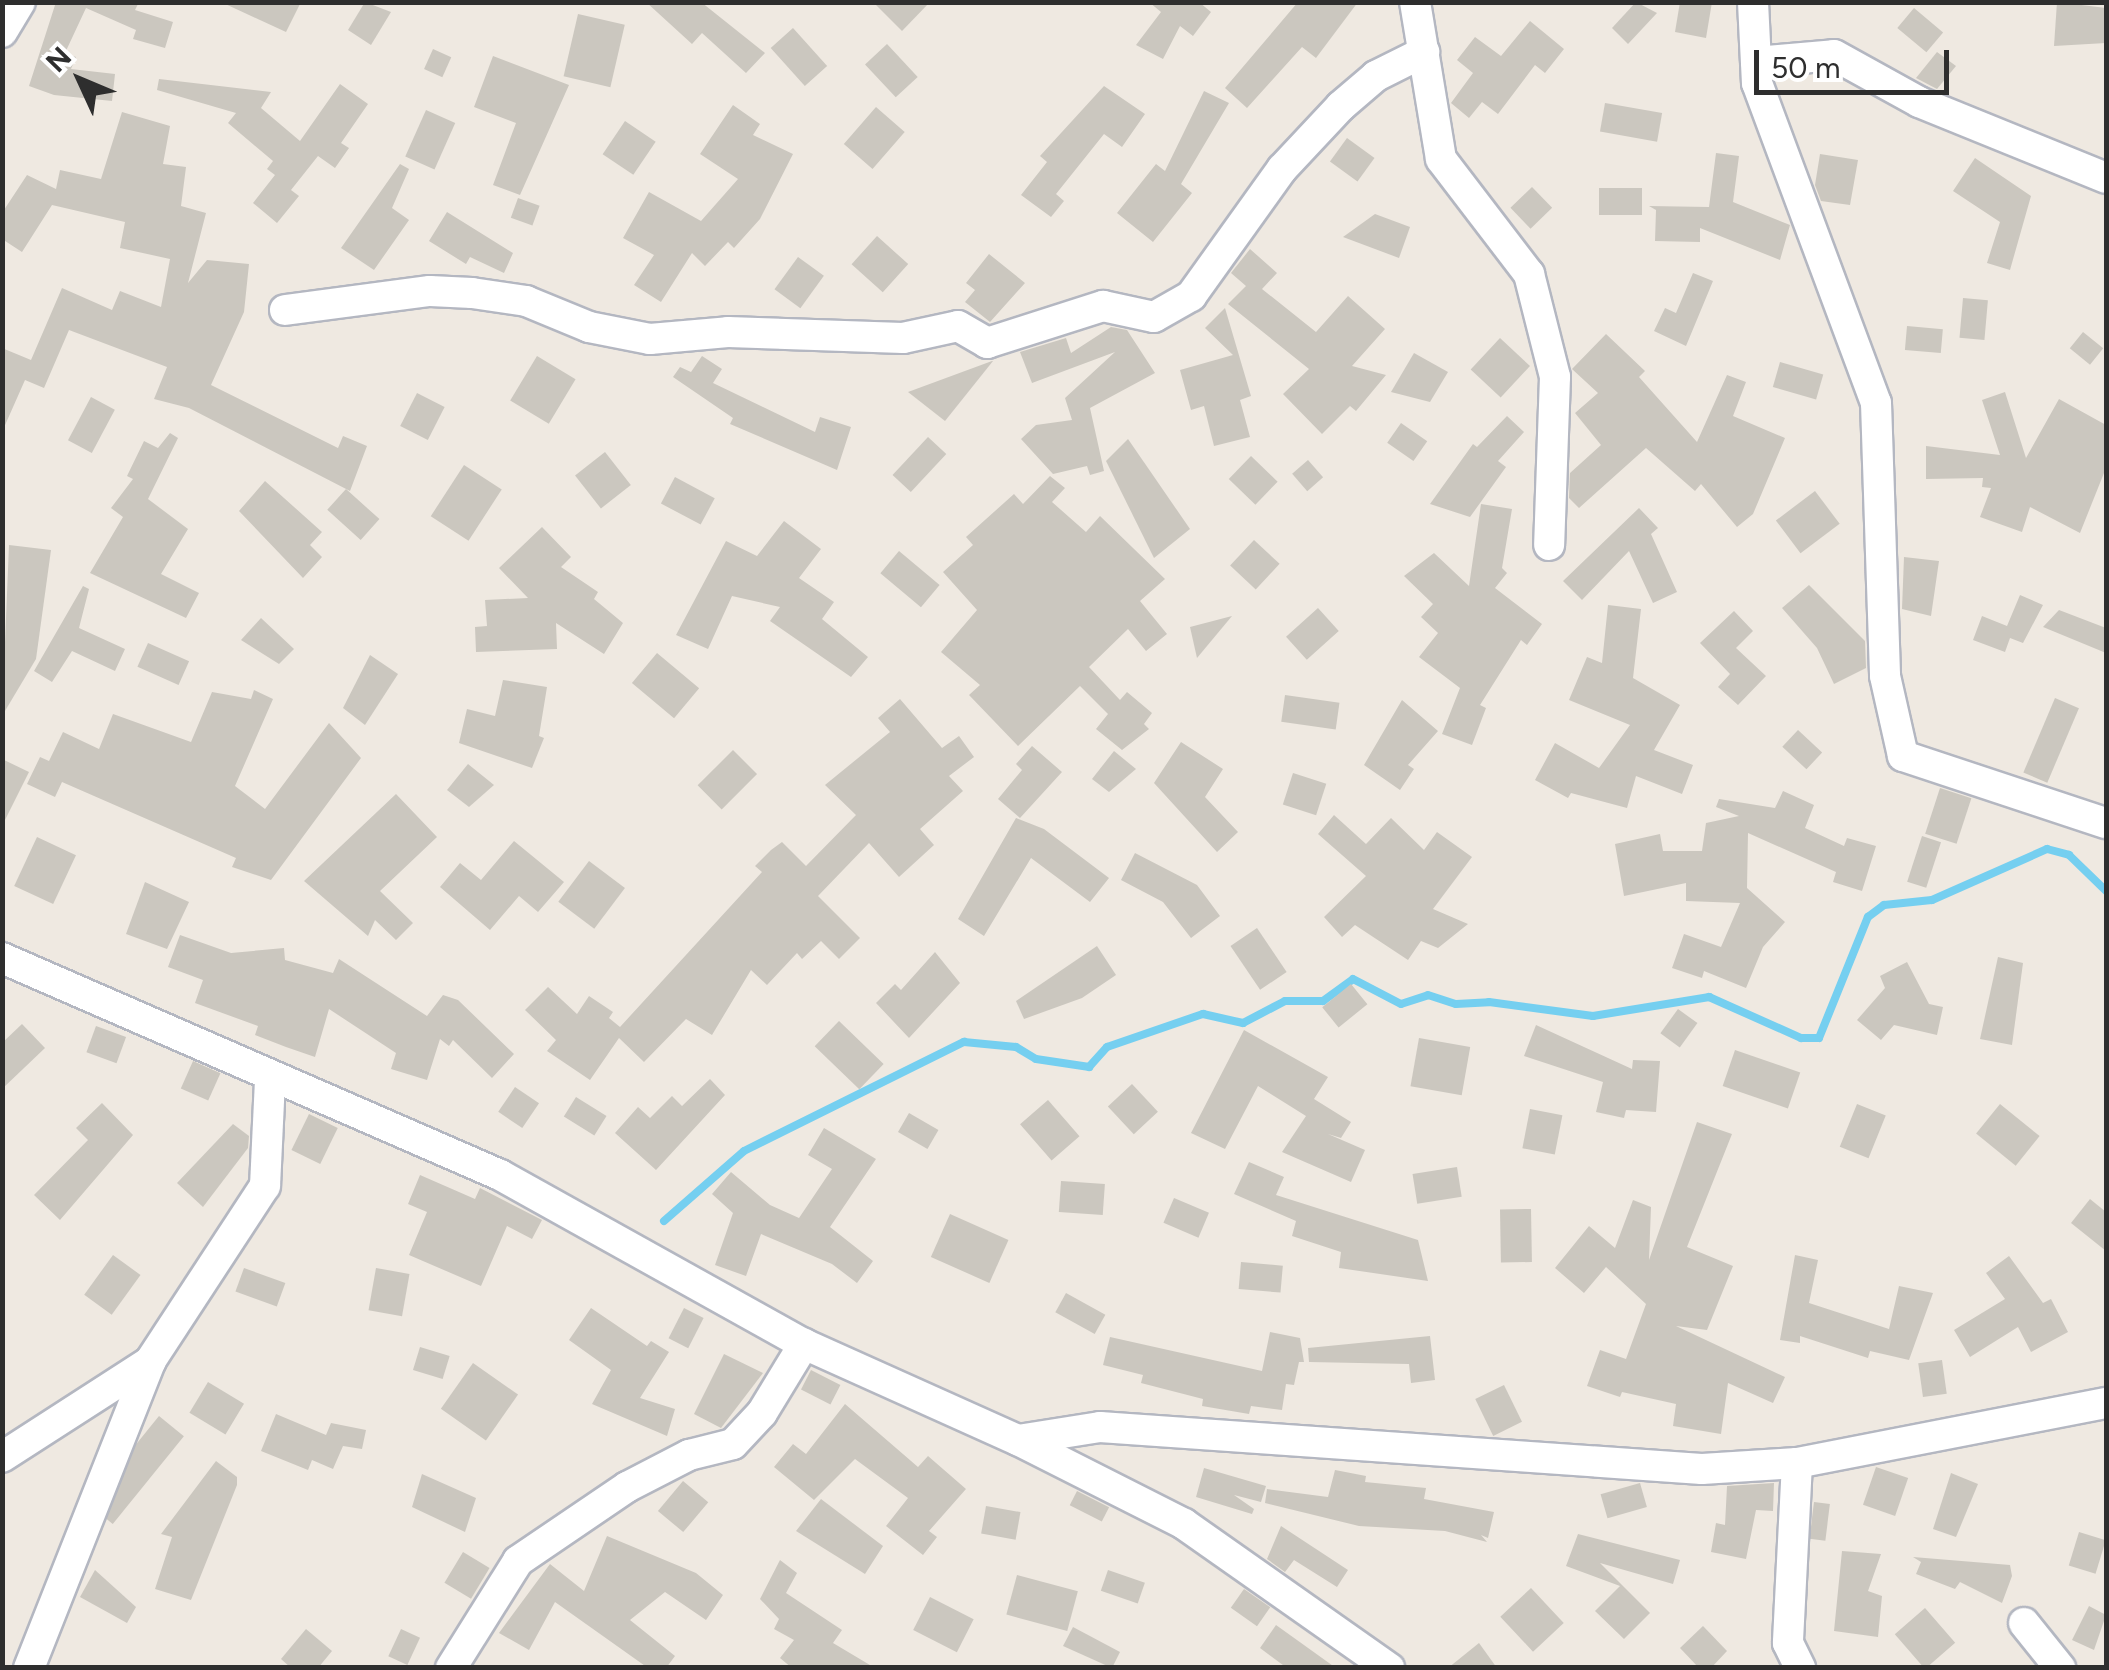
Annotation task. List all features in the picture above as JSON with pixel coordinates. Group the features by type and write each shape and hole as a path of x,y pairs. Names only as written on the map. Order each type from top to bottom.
{"street":[{"path":"2,32 20,2"},
{"path":"1416,2 1442,158 1529,274 1555,377 1549,545"},
{"path":"1753,2 1757,83 1876,403 1885,676 1903,756 2106,823"},
{"path":"285,310 444,291 526,301 589,327 650,339 728,332 903,338 958,326 987,343 1103,306 1154,317 1191,296 1282,169 1340,106 1376,76 1424,52"},
{"path":"1756,62 1834,55 1919,102 2106,178"},
{"path":"2,958 270,1079 500,1176 804,1344 1018,1440 1184,1524 1389,1668"},
{"path":"29,1668 151,1360 264,1186 270,1079"},
{"path":"451,1668 518,1561 626,1488 689,1455 733,1444 762,1413 804,1344"},
{"path":"2,1456 151,1360"},
{"path":"1018,1440 1100,1427 1702,1469 1797,1463 2106,1404"},
{"path":"1797,1463 1788,1643 1800,1668"},
{"path":"2024,1623 2060,1668"}],"building":[{"path":"56,2 139,2 135,10 173,22 165,48 133,39 136,30 86,8 65,53 76,57 71,69 115,74 112,101 54,95 29,86"},
{"path":"221,2 301,2 286,32"},
{"path":"365,2 391,12 371,45 348,30"},
{"path":"646,2 701,2 765,53 746,73 702,33 692,44"},
{"path":"873,2 930,2 902,31"},
{"path":"1149,2 1199,2 1211,12 1193,36 1180,26 1163,59 1136,45 1161,12"},
{"path":"1298,2 1358,2 1316,58 1302,47 1247,108 1225,88"},
{"path":"1636,2 1657,13 1628,44 1612,28"},
{"path":"1680,2 1712,2 1706,38 1675,32"},
{"path":"2057,2 2106,8 2106,43 2054,46"},
{"path":"1914,8 1943,32 1926,52 1897,28"},
{"path":"578,14 625,25 610,87 564,76"},
{"path":"1530,21 1564,49 1545,73 1535,65 1498,114 1482,102 1469,118 1451,103 1473,73 1457,60 1475,37 1501,56"},
{"path":"793,28 827,66 805,86 771,48"},
{"path":"887,44 918,77 896,97 865,64"},
{"path":"433,49 451,57 442,77 424,69"},
{"path":"1937,52 1956,66 1937,89 1916,78"},
{"path":"493,56 569,85 520,195 493,185 516,123 474,107"},
{"path":"159,79 271,92 261,108 300,141 340,84 368,104 341,143 349,148 335,168 318,156 291,190 299,196 277,223 253,203 275,175 267,169 273,161 228,123 236,113 157,90"},
{"path":"1104,86 1145,114 1122,147 1104,134 1056,194 1064,201 1051,217 1021,195 1047,162 1040,156"},
{"path":"1204,91 1229,103 1181,184 1192,193 1153,242 1117,213 1156,164 1165,171"},
{"path":"1605,103 1662,113 1657,142 1600,132"},
{"path":"733,105 760,124 753,135 793,154 760,219 734,248 728,242 705,266 692,253 661,302 634,285 654,255 623,238 649,192 701,221 738,179 700,154"},
{"path":"876,107 905,132 873,169 844,144"},
{"path":"426,110 455,123 434,170 405,157"},
{"path":"122,112 170,126 163,164 186,167 181,206 206,213 188,283 207,260 249,264 244,312 211,385 338,448 343,436 367,446 350,491 189,408 154,399 167,367 69,330 44,388 25,380 2,432 2,348 31,360 62,288 112,310 120,291 161,307 170,259 120,248 125,222 52,205 22,252 2,239 2,213 27,175 56,189 60,170 101,179"},
{"path":"625,121 656,142 633,175 603,154"},
{"path":"1347,138 1375,158 1357,181 1330,161"},
{"path":"1716,153 1739,156 1733,202 1790,225 1780,260 1700,228 1700,242 1655,241 1656,210 1649,206 1709,207"},
{"path":"1820,154 1858,160 1850,205 1821,201 1815,185"},
{"path":"1975,158 2031,196 2010,270 1987,263 2000,222 1953,191"},
{"path":"400,164 409,169 392,208 409,220 374,270 341,248"},
{"path":"1532,187 1552,208 1531,229 1510,208"},
{"path":"1599,188 1642,188 1642,215 1599,215"},
{"path":"518,198 540,206 532,226 511,218"},
{"path":"447,212 513,253 504,273 470,257 466,264 429,241"},
{"path":"1375,214 1410,227 1399,258 1343,237"},
{"path":"877,236 908,264 883,292 852,264"},
{"path":"1250,249 1277,273 1262,289 1316,332 1348,296 1385,329 1352,366 1386,375 1356,411 1350,406 1322,434 1283,394 1309,369 1228,304 1246,286 1231,273"},
{"path":"989,254 1025,283 990,322 965,302 975,290 966,283"},
{"path":"798,257 824,276 800,308 774,289"},
{"path":"1693,273 1713,281 1686,346 1654,331 1665,308 1676,313"},
{"path":"1963,298 1988,300 1984,340 1960,338"},
{"path":"1225,308 1251,396 1240,400 1250,437 1214,446 1204,406 1191,410 1180,370 1233,355 1205,328"},
{"path":"1907,326 1943,329 1941,353 1905,350"},
{"path":"1111,327 1127,330 1155,373 1090,408 1104,471 1090,475 1087,466 1053,474 1021,439 1036,425 1072,420 1065,398 1115,352 1032,383 1020,352 1066,338 1071,353"},
{"path":"2083,332 2103,348 2090,365 2070,348"},
{"path":"1606,334 1645,371 1639,377 1697,442 1727,375 1746,382 1733,416 1785,438 1753,514 1737,527 1701,484 1695,491 1646,448 1579,508 1569,498 1570,473 1601,445 1575,413 1598,393 1572,369"},
{"path":"1500,338 1530,366 1501,397 1471,369"},
{"path":"1414,353 1448,372 1430,402 1391,392"},
{"path":"537,356 576,379 549,424 510,401"},
{"path":"702,356 722,369 713,383 815,432 820,417 851,427 837,470 730,424 733,418 673,377 680,367 691,372"},
{"path":"992,361 945,421 908,392"},
{"path":"1780,362 1823,374 1816,399 1773,387"},
{"path":"2005,392 2026,458 2059,399 2106,425 2106,468 2080,533 2030,507 2022,532 1980,517 1991,488 1982,487 1983,478 1926,479 1926,446 2000,455 1982,400"},
{"path":"417,393 445,407 428,440 400,426"},
{"path":"91,397 115,410 92,453 68,440"},
{"path":"1507,416 1524,432 1498,461 1506,467 1470,517 1430,504 1473,444 1477,447"},
{"path":"1401,423 1427,441 1413,461 1387,443"},
{"path":"170,433 178,438 148,499 188,529 161,574 199,593 186,618 90,573 123,517 111,508 133,479 127,476 144,441 158,448"},
{"path":"928,437 946,454 911,492 893,475"},
{"path":"1128,439 1190,529 1154,558 1106,461"},
{"path":"605,452 631,485 601,508 575,475"},
{"path":"1251,456 1278,482 1255,505 1229,479"},
{"path":"1308,460 1323,477 1307,491 1292,474"},
{"path":"464,465 502,490 469,541 431,516"},
{"path":"1050,476 1065,488 1052,502 1086,532 1100,516 1165,579 1140,601 1167,634 1146,651 1128,629 1089,667 1120,700 1127,692 1152,713 1144,724 1149,729 1122,750 1096,729 1108,714 1080,686 1018,746 969,695 980,685 941,652 977,610 943,572 973,545 966,537 1014,494 1023,504"},
{"path":"675,477 715,498 701,525 661,503"},
{"path":"265,481 322,532 310,545 322,557 303,578 239,511"},
{"path":"346,489 379,519 361,540 327,510"},
{"path":"1815,491 1840,524 1801,553 1776,520"},
{"path":"1481,504 1512,509 1502,568 1507,573 1495,588 1542,624 1527,645 1521,640 1480,705 1486,708 1472,745 1442,734 1460,688 1419,657 1438,633 1421,617 1433,604 1404,576 1434,553 1469,586"},
{"path":"1639,508 1658,528 1651,534 1677,592 1653,603 1629,551 1582,600 1563,581"},
{"path":"784,521 821,549 799,578 834,602 822,619 868,657 851,677 770,621 780,607 732,596 708,649 676,635 726,541 757,556"},
{"path":"542,527 571,557 561,567 598,592 594,599 623,623 604,654 556,623 557,649 476,652 475,627 487,626 485,600 528,598 499,568"},
{"path":"1254,540 1280,564 1256,589 1230,566"},
{"path":"9,545 51,550 36,659 2,716"},
{"path":"899,551 940,585 921,607 880,573"},
{"path":"1904,557 1939,561 1931,616 1902,609"},
{"path":"1809,585 1865,641 1866,668 1834,684 1817,648 1782,608"},
{"path":"83,586 89,589 79,628 125,649 115,671 72,651 52,682 34,671"},
{"path":"2020,595 2043,605 2023,643 2010,638 2005,652 1973,640 1982,616 2007,626"},
{"path":"1608,605 1641,609 1633,678 1680,705 1654,750 1693,765 1682,794 1636,776 1627,808 1571,793 1568,798 1535,780 1555,743 1599,768 1630,725 1569,700 1587,657 1602,663"},
{"path":"1318,608 1339,631 1307,660 1286,637"},
{"path":"2059,610 2106,628 2106,653 2043,627"},
{"path":"1734,611 1753,631 1736,648 1766,676 1738,705 1718,687 1730,674 1700,643"},
{"path":"1232,616 1197,658 1190,627"},
{"path":"261,618 294,649 279,664 241,640"},
{"path":"148,643 189,661 179,685 137,667"},
{"path":"657,653 699,688 674,718 632,683"},
{"path":"370,655 398,674 365,725 343,708"},
{"path":"503,680 547,687 539,736 544,738 532,768 459,743 467,709 495,716"},
{"path":"254,690 273,699 235,786 265,809 329,723 361,758 271,880 232,867 236,858 62,782 55,797 27,784 40,757 49,761 63,732 99,749 113,714 191,742 212,692 251,699"},
{"path":"1285,695 1339,703 1336,729 1281,722"},
{"path":"2055,698 2079,708 2047,783 2023,773"},
{"path":"900,699 942,748 959,736 974,757 949,776 963,791 920,829 934,845 899,877 869,843 818,896 860,938 839,959 821,941 802,959 797,953 767,985 751,970 712,1035 686,1019 644,1062 619,1038 590,1080 547,1051 556,1040 525,1010 548,987 577,1014 589,996 613,1012 609,1018 620,1027 762,872 755,866 771,850 782,842 806,866 856,815 825,785 890,732 878,718"},
{"path":"1402,700 1438,731 1408,765 1414,769 1400,790 1364,765"},
{"path":"1798,730 1822,753 1806,769 1782,747"},
{"path":"1181,742 1223,769 1205,797 1238,832 1217,852 1154,783"},
{"path":"1032,746 1062,772 1020,818 998,799 1022,770 1016,764"},
{"path":"733,750 757,774 722,809 698,785"},
{"path":"1114,751 1136,769 1109,792 1092,779"},
{"path":"2,759 29,772 2,826"},
{"path":"468,764 494,785 469,807 447,790"},
{"path":"1293,773 1326,784 1316,815 1283,804"},
{"path":"1940,788 1971,798 1957,844 1925,834"},
{"path":"1783,791 1814,805 1805,828 1844,846 1847,838 1876,846 1862,891 1833,882 1836,872 1748,833 1747,888 1785,922 1763,947 1746,988 1704,971 1702,978 1672,968 1684,934 1721,947 1740,903 1686,901 1686,883 1624,896 1615,844 1660,834 1663,851 1702,851 1706,823 1739,816 1716,807 1719,799 1775,808"},
{"path":"396,794 437,837 380,891 413,923 396,940 375,920 368,936 304,881"},
{"path":"1334,815 1366,844 1391,818 1424,850 1437,832 1472,857 1433,909 1468,924 1438,948 1421,941 1408,960 1355,925 1342,937 1324,917 1366,876 1318,834"},
{"path":"1016,818 1044,829 1109,878 1090,902 1031,858 984,936 958,919"},
{"path":"1922,836 1941,842 1926,888 1907,882"},
{"path":"37,837 76,855 53,904 14,886"},
{"path":"514,841 564,882 538,912 519,896 490,930 440,887 460,863 481,880"},
{"path":"1135,853 1197,885 1220,916 1191,938 1163,902 1121,880"},
{"path":"589,861 625,888 594,929 558,902"},
{"path":"145,882 189,902 167,949 126,934"},
{"path":"1257,928 1287,972 1260,990 1230,946"},
{"path":"180,935 231,953 284,948 285,960 333,973 339,959 427,1016 443,995 458,1000 514,1054 492,1078 453,1040 449,1046 440,1039 427,1080 391,1069 396,1053 329,1009 315,1057 286,1047 255,1035 258,1026 195,1003 203,980 168,967"},
{"path":"1097,946 1116,975 1082,998 1024,1019 1016,1001"},
{"path":"935,952 960,983 909,1038 876,1003 895,984 901,990"},
{"path":"1998,957 2023,963 2012,1045 1980,1039"},
{"path":"1907,962 1929,1004 1943,1007 1937,1035 1894,1025 1881,1040 1857,1020 1885,988 1880,976"},
{"path":"1351,984 1367,1004 1339,1027 1322,1007"},
{"path":"1678,1009 1697,1023 1680,1047 1660,1033"},
{"path":"839,1021 884,1064 859,1089 815,1046"},
{"path":"22,1024 45,1048 2,1089 2,1043"},
{"path":"1536,1025 1632,1069 1633,1060 1660,1061 1656,1112 1626,1110 1624,1118 1596,1112 1603,1082 1524,1056"},
{"path":"96,1026 126,1037 116,1063 86,1052"},
{"path":"1244,1030 1328,1077 1314,1099 1351,1122 1341,1138 1328,1134 1365,1150 1351,1182 1282,1152 1306,1116 1258,1086 1225,1149 1191,1133"},
{"path":"1419,1038 1470,1047 1462,1095 1410,1086"},
{"path":"1735,1050 1800,1072 1788,1108 1723,1086"},
{"path":"193,1061 220,1073 208,1101 181,1088"},
{"path":"710,1079 725,1095 656,1170 615,1133 638,1107 650,1118 672,1096 682,1106"},
{"path":"1132,1084 1158,1112 1134,1134 1108,1107"},
{"path":"515,1087 539,1103 522,1128 498,1112"},
{"path":"576,1097 607,1116 594,1136 564,1117"},
{"path":"1048,1100 1079,1136 1052,1161 1020,1124"},
{"path":"102,1103 133,1135 60,1220 34,1195 88,1140 76,1128"},
{"path":"1857,1104 1886,1116 1869,1158 1840,1147"},
{"path":"2000,1104 2040,1136 2016,1166 1976,1134"},
{"path":"1530,1109 1562,1115 1555,1155 1522,1148"},
{"path":"909,1113 938,1130 927,1149 898,1132"},
{"path":"309,1114 338,1128 320,1164 291,1150"},
{"path":"1697,1122 1732,1134 1687,1247 1733,1266 1707,1330 1676,1326 1785,1377 1773,1403 1728,1383 1721,1434 1673,1426 1676,1404 1622,1392 1620,1397 1587,1386 1600,1350 1626,1359 1646,1304 1606,1267 1584,1293 1555,1268 1589,1226 1615,1248 1633,1200 1651,1207 1649,1260"},
{"path":"233,1124 249,1136 248,1148 203,1207 177,1183"},
{"path":"824,1128 876,1159 830,1227 873,1261 857,1283 832,1264 761,1234 746,1276 715,1265 733,1213 712,1194 731,1172 770,1205 799,1218 832,1169 808,1155"},
{"path":"1249,1162 1284,1177 1276,1195 1418,1240 1428,1281 1339,1268 1341,1252 1292,1236 1296,1221 1234,1194"},
{"path":"1457,1167 1462,1197 1417,1204 1413,1174"},
{"path":"420,1175 475,1199 480,1188 542,1220 532,1239 507,1226 481,1286 409,1255 427,1212 408,1204"},
{"path":"1061,1181 1105,1184 1103,1215 1059,1212"},
{"path":"1174,1198 1209,1213 1198,1238 1163,1223"},
{"path":"2090,1199 2106,1212 2106,1251 2071,1223"},
{"path":"1531,1209 1532,1262 1501,1263 1500,1210"},
{"path":"950,1214 1008,1240 989,1283 931,1257"},
{"path":"113,1255 141,1275 112,1315 84,1295"},
{"path":"1795,1255 1818,1260 1809,1303 1889,1329 1899,1286 1933,1293 1909,1360 1870,1351 1868,1358 1800,1336 1800,1343 1780,1340"},
{"path":"2009,1256 2043,1303 2051,1299 2068,1332 2031,1352 2018,1327 1970,1357 1954,1330 2005,1299 1986,1273"},
{"path":"1241,1262 1283,1266 1280,1293 1239,1289"},
{"path":"244,1268 285,1283 277,1307 235,1291"},
{"path":"376,1268 409,1274 402,1316 369,1310"},
{"path":"1066,1293 1105,1315 1095,1334 1055,1312"},
{"path":"591,1308 647,1346 651,1341 669,1352 640,1398 675,1409 667,1436 592,1404 611,1370 569,1340"},
{"path":"684,1308 704,1318 688,1348 669,1338"},
{"path":"1270,1332 1300,1338 1304,1362 1299,1362 1294,1385 1286,1384 1282,1410 1251,1406 1249,1414 1202,1406 1203,1399 1141,1383 1143,1375 1103,1365 1110,1337 1262,1371"},
{"path":"1430,1336 1435,1380 1411,1383 1409,1364 1309,1362 1308,1348"},
{"path":"420,1347 450,1356 443,1379 413,1370"},
{"path":"724,1354 763,1373 721,1428 694,1414"},
{"path":"1942,1360 1947,1394 1923,1397 1918,1363"},
{"path":"473,1363 518,1395 486,1440 441,1409"},
{"path":"811,1370 840,1385 830,1405 801,1390"},
{"path":"208,1382 244,1404 225,1434 189,1413"},
{"path":"1504,1385 1522,1422 1493,1436 1475,1399"},
{"path":"845,1404 918,1467 928,1456 966,1489 929,1531 937,1537 923,1555 886,1526 908,1498 855,1459 814,1500 774,1467 793,1444 806,1454"},
{"path":"276,1414 326,1435 331,1423 366,1430 362,1449 343,1446 333,1469 312,1460 308,1470 261,1451"},
{"path":"159,1416 184,1436 113,1524 88,1504"},
{"path":"216,1461 237,1477 237,1485 191,1600 155,1589 172,1537 161,1534"},
{"path":"1876,1467 1908,1478 1895,1516 1863,1505"},
{"path":"1204,1468 1266,1486 1261,1502 1234,1495 1254,1509 1252,1514 1196,1497"},
{"path":"1335,1470 1366,1476 1365,1482 1426,1488 1424,1499 1494,1512 1488,1538 1481,1535 1487,1542 1445,1531 1359,1526 1265,1503 1267,1489 1328,1497"},
{"path":"1951,1473 1978,1484 1956,1537 1933,1529"},
{"path":"422,1474 476,1498 465,1532 412,1507"},
{"path":"683,1481 708,1502 683,1532 658,1511"},
{"path":"1640,1483 1647,1507 1607,1518 1601,1494"},
{"path":"1774,1483 1773,1511 1756,1510 1746,1559 1711,1552 1716,1523 1725,1525 1727,1486"},
{"path":"1077,1491 1109,1507 1102,1522 1070,1505"},
{"path":"821,1499 883,1546 865,1574 796,1531"},
{"path":"1814,1502 1830,1504 1825,1541 1809,1539"},
{"path":"986,1506 1020,1512 1016,1540 981,1534"},
{"path":"1281,1526 1348,1570 1337,1587 1294,1560 1285,1572 1267,1559"},
{"path":"2079,1532 2106,1540 2096,1574 2069,1565"},
{"path":"1578,1534 1680,1560 1673,1584 1600,1563 1650,1613 1624,1639 1595,1611 1620,1586 1566,1566"},
{"path":"607,1536 696,1573 723,1595 706,1620 665,1592 630,1620 675,1656 666,1668 648,1668 555,1602 529,1650 499,1633 550,1564 584,1591"},
{"path":"1842,1551 1881,1554 1868,1591 1882,1596 1878,1637 1834,1631"},
{"path":"463,1552 490,1568 471,1599 444,1583"},
{"path":"1913,1557 2010,1565 2012,1576 2002,1603 1960,1582 1955,1589 1916,1574 1921,1562"},
{"path":"780,1560 797,1573 786,1593 842,1630 833,1643 875,1668 792,1668 780,1658 794,1640 774,1629 779,1619 760,1599"},
{"path":"95,1570 136,1607 127,1623 80,1597"},
{"path":"1108,1570 1145,1583 1138,1603 1101,1591"},
{"path":"1017,1575 1078,1591 1067,1631 1006,1615"},
{"path":"1531,1588 1564,1623 1533,1652 1500,1617"},
{"path":"1244,1589 1270,1607 1257,1626 1231,1608"},
{"path":"930,1597 974,1619 957,1652 913,1630"},
{"path":"2089,1606 2106,1615 2094,1650 2072,1640"},
{"path":"1925,1608 1955,1643 1924,1668 1895,1634"},
{"path":"1276,1625 1336,1668 1287,1668 1260,1648"},
{"path":"1703,1626 1727,1651 1711,1668 1699,1668 1680,1648"},
{"path":"1073,1627 1120,1652 1112,1668 1063,1646"},
{"path":"306,1629 332,1651 318,1668 291,1668 281,1659"},
{"path":"401,1629 420,1638 407,1665 388,1656"},
{"path":"1479,1643 1497,1668 1448,1668"}],"waterway":[{"path":"664,1221 744,1151 964,1042 1016,1047 1036,1059 1089,1067 1107,1047 1203,1014 1243,1023 1285,1001 1323,1001 1353,979 1401,1004 1428,995 1456,1004 1489,1002 1593,1016 1709,997 1801,1038 1819,1038 1868,917 1884,905 1932,900 2047,849 2069,855 2106,891"}]}
